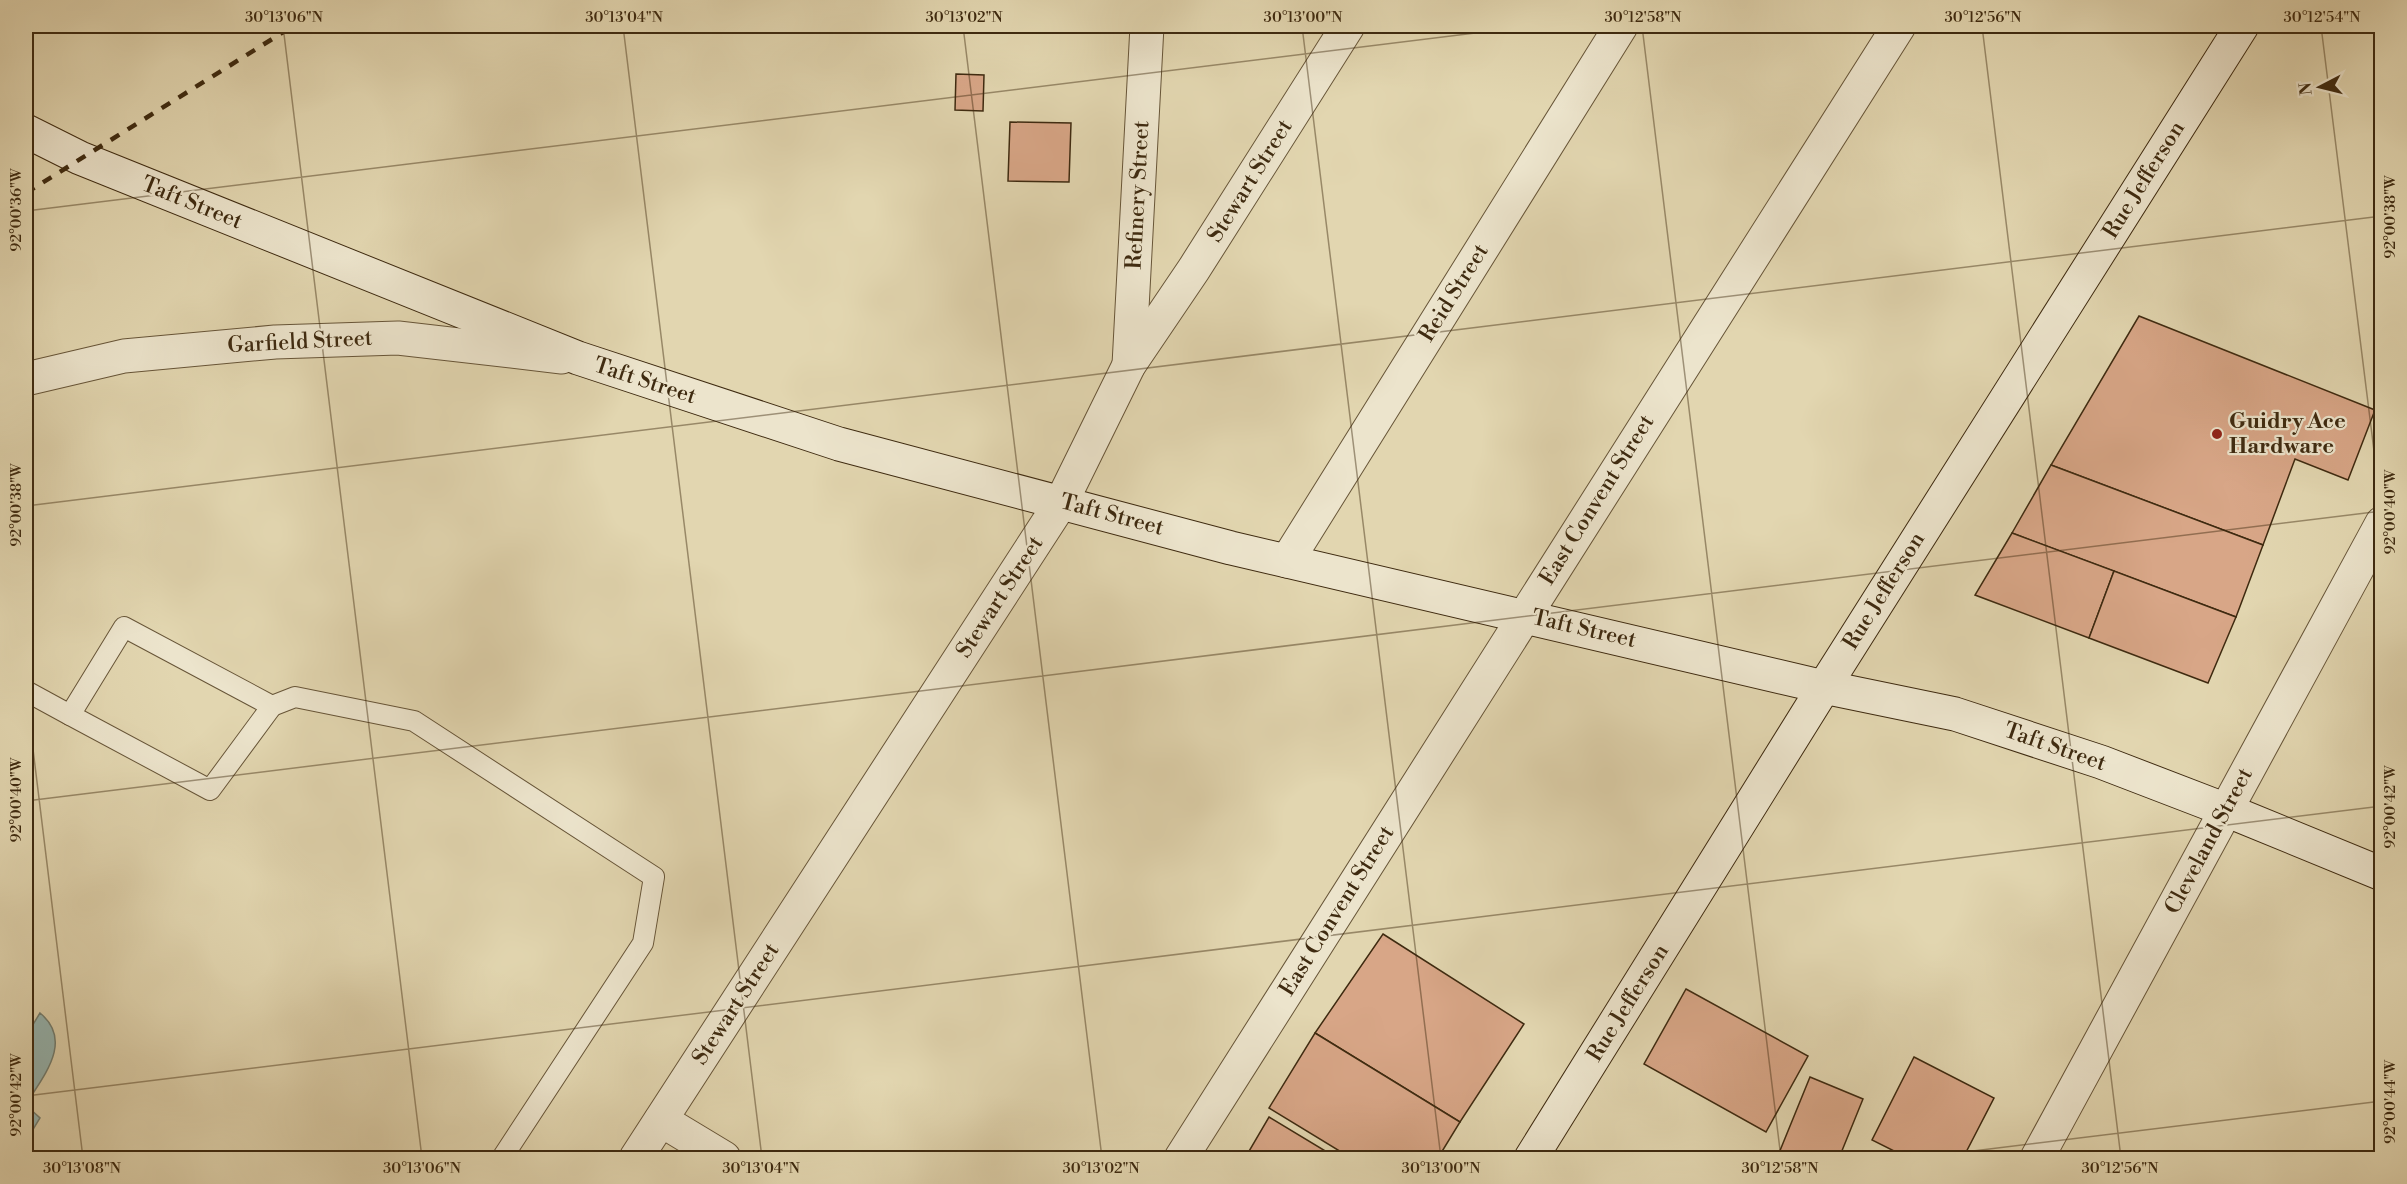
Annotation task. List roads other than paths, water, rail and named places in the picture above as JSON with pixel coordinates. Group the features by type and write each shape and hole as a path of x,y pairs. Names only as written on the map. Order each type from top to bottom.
{"street":[{"name":"Refinery Street","path":"1129,364 1148,26"},
{"name":"Stewart Street","path":"636,1158 1062,501 1129,364 1194,269 1348,26"},
{"name":"Reid Street","path":"1287,561 1621,26"},
{"name":"East Convent Street","path":"1180,1158 1899,26"},
{"name":"Rue Jefferson","path":"1531,1158 1824,687 2242,26"},
{"name":"Taft Street","path":"26,131 80,158 578,358 839,444 1287,561 1824,687 1955,714 2024,735 2226,810 2382,874"},
{"name":"Garfield Street","path":"26,380 124,356 210,347 359,339 398,338 578,358"},
{"name":"Cleveland Street","path":"2037,1158 2382,523"},
{"path":"661,1120 724,1158"}],"lane":[{"path":"70,715 124,627 272,706"},
{"path":"26,691 210,790 272,706 295,697 414,720 654,877 643,943 502,1158"}],"water":[{"path":"40,1013 50,1023 55,1046 48,1068 28,1101 29,1108 40,1118 26,1141 26,1036"}],"railway":[{"path":"26,193 293,26"}],"place":[{"name":"Guidry Ace Hardware","path":"2217,434"}]}
